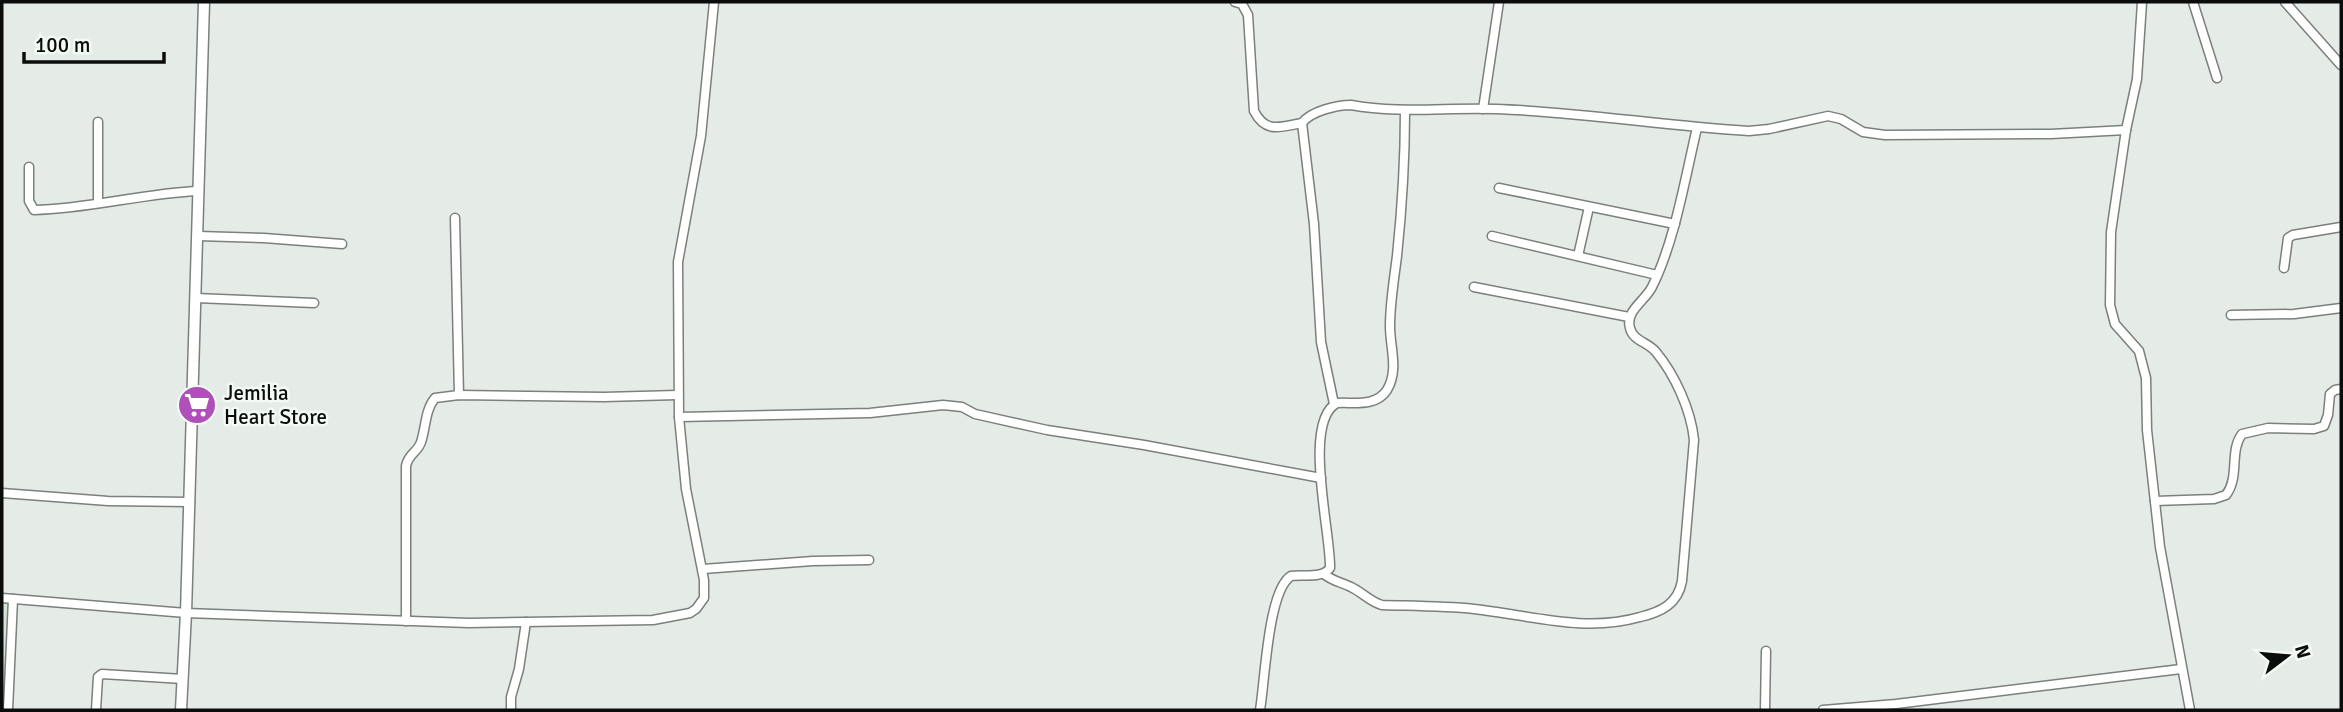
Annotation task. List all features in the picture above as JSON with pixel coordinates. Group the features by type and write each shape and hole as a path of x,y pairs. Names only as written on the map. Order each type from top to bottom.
{"street":[{"path":"181,710 197,298 204,2"},
{"path":"2,598 186,613 406,621 653,620 690,613 701,604 704,598 703,569 686,489 677,395 678,262 701,136 714,2"},
{"path":"1235,2 1246,8 1248,15 1253,104 1259,120 1274,128 1302,123 1311,116 1343,105 1405,111 1430,108 1483,109 1575,115 1696,128 1760,130 1828,116 1841,119 1863,132 1885,135 2051,134 2126,130"},
{"path":"1483,109 1499,2"},
{"path":"2142,2 2137,79 2126,130 2111,232 2110,305 2115,324 2139,351 2146,378 2147,430 2160,548 2190,710"},
{"path":"2193,2 2217,78"},
{"path":"2285,2 2341,65"},
{"path":"1334,404 1357,404 1375,399 1383,394 1392,379 1394,355 1390,312 1404,163 1405,111"},
{"path":"98,122 98,203"},
{"path":"1260,710 1276,596 1284,580 1291,576 1324,574 1331,564 1321,478 1320,436 1334,404 1321,342 1314,224 1302,123"},
{"path":"1324,574 1382,605 1475,609 1576,624 1626,621 1649,615 1676,598 1682,581 1693,433 1673,378 1655,351 1632,334 1629,317 1651,289 1657,275 1675,224 1696,128"},
{"path":"29,167 29,201 34,209 199,191"},
{"path":"1499,188 1675,224"},
{"path":"1578,256 1589,206"},
{"path":"455,218 459,395"},
{"path":"2284,268 2288,238 2341,226"},
{"path":"198,236 342,244"},
{"path":"1492,236 1657,275"},
{"path":"1474,287 1629,317"},
{"path":"197,298 314,303"},
{"path":"2231,315 2294,314 2341,308"},
{"path":"2155,501 2214,499 2226,495 2234,476 2237,441 2242,434 2268,428 2314,429 2324,426 2329,415 2330,394 2341,389"},
{"path":"406,621 406,461 421,445 432,401 439,396 459,395 677,395"},
{"path":"679,417 870,413 952,405 975,414 1047,430 1321,478"},
{"path":"2,493 107,501 190,502"},
{"path":"703,569 869,560"},
{"path":"8,710 13,598"},
{"path":"511,710 510,697 519,669 526,622"},
{"path":"1765,710 1766,651"},
{"path":"1823,710 1896,704 2181,669"},
{"path":"96,710 98,677 102,674 183,679"}],"shaded area":[{"path":"2,601 9,602 5,710 2,710"}],"place":[{"name":"Jemilia Heart Store","path":"197,405"}]}
